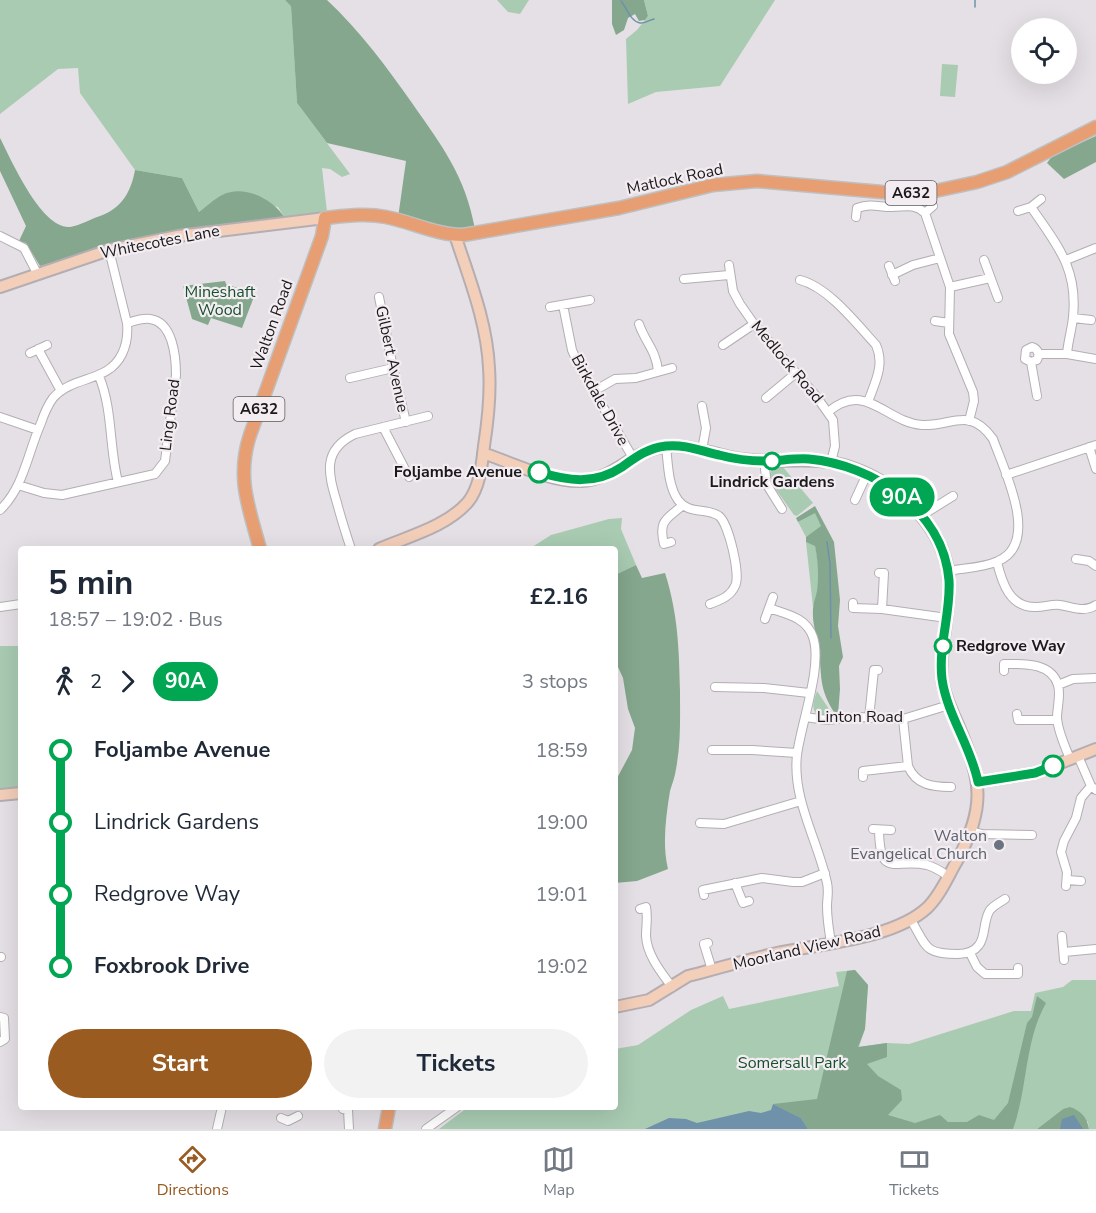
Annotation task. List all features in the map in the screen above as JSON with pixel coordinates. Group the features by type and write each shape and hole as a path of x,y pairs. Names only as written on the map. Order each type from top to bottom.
{"main road":[{"name":"Matlock Road","path":"325,218 364,215 385,217 424,229 455,235 479,233 619,208 713,185 757,181 899,193 934,191 977,182 1007,172 1096,127"},
{"name":"Walton Road","path":"259,546 243,478 246,448 321,239 325,218"},
{"path":"385,1129 388,1110"}],"street":[{"path":"1018,211 1030,207 1041,199"},
{"path":"856,217 855,205 872,204 893,207 908,205 920,208 925,213 950,287 951,340 973,392 974,401 969,421"},
{"path":"925,213 933,206"},
{"path":"1030,207 1066,260 1073,287 1073,318 1067,354"},
{"name":"Whitecotes Lane","path":"0,287 109,250 178,236 325,218"},
{"path":"387,546 443,522 457,513 474,492 483,453 490,393 488,354 483,323 455,235"},
{"path":"0,236 24,248 37,273"},
{"path":"1066,260 1096,248"},
{"path":"0,510 12,497 18,485 38,430 53,398 70,386 107,372 119,359 127,343 127,323 109,250"},
{"path":"889,266 893,278 913,265 940,258"},
{"path":"984,260 998,298"},
{"name":"Medlock Road","path":"729,265 729,275 736,298 754,324 833,420 835,446 831,462"},
{"path":"684,279 695,281 729,275"},
{"path":"950,287 990,278"},
{"path":"800,280 810,279 876,345 881,356 880,368 868,402"},
{"name":"Gilbert Avenue","path":"380,297 406,422"},
{"path":"550,307 590,300"},
{"name":"Birkdale Drive","path":"562,305 572,350 579,366 633,458"},
{"path":"1073,318 1091,320"},
{"name":"Ling Road","path":"18,485 44,493 62,495 155,474 165,461 176,375 176,363 170,337 164,326 150,319 127,323"},
{"path":"935,321 949,323"},
{"path":"639,324 654,352 658,371"},
{"path":"724,342 754,324"},
{"path":"47,345 34,351 61,391"},
{"path":"1032,347 1039,354 1037,360 1031,362 1025,359 1026,350 1032,347"},
{"path":"1039,354 1067,354 1096,359"},
{"path":"1031,362 1038,397"},
{"path":"350,378 393,368"},
{"path":"594,391 615,379 636,378 672,368"},
{"path":"766,395 796,373"},
{"path":"99,376 106,395 118,483"},
{"path":"828,412 843,401 860,400 921,425 956,419 969,421 988,432 993,439 1016,504 1018,532 1012,551 997,562 948,571"},
{"path":"701,412 706,428 702,450"},
{"path":"350,546 330,482 330,462 335,450 346,439 428,416"},
{"path":"0,417 38,430"},
{"path":"383,427 409,477"},
{"name":"Moorland View Road","path":"618,1006 649,1000 688,976 776,954 872,934 911,920 929,907 948,876 971,831 977,806 978,782 975,768 949,705 942,680 948,571 941,548 921,516 903,497 852,467 808,459 764,461 742,459 677,445 666,446"},
{"path":"483,453 559,478 581,481 609,474 633,458 654,448 666,446 674,492 683,505 691,510 719,516 732,538 738,572 737,583 729,595 719,596 710,604"},
{"path":"1006,475 1093,446 1096,469"},
{"path":"764,461 766,485 782,509"},
{"path":"855,500 867,474"},
{"path":"921,516 953,496"},
{"path":"667,546 662,534 663,525 665,520 683,505"},
{"path":"1076,559 1089,561 1096,566"},
{"path":"997,562 1012,602 1037,607 1050,604 1082,610 1096,605"},
{"path":"879,573 884,573 882,609"},
{"path":"765,619 773,597"},
{"path":"853,603 854,608 882,609 947,618"},
{"path":"0,607 18,604"},
{"path":"769,608 803,622 813,636 815,656 797,753 798,784 801,801 825,873 831,943"},
{"path":"1004,670 1004,664 1030,664 1050,673 1058,685 1057,720 1074,758 1093,788 1081,798 1076,818 1061,852 1067,883 1081,880"},
{"path":"869,718 874,670 878,670"},
{"path":"1058,685 1073,679 1096,678"},
{"path":"715,687 764,688 809,693"},
{"name":"Linton Road","path":"805,717 827,720 858,717 903,719 949,705"},
{"path":"1017,714 1018,720 1057,720"},
{"path":"903,719 908,766 915,779 942,791 951,787"},
{"path":"978,782 1035,773 1096,749"},
{"path":"712,750 797,753"},
{"path":"863,777 863,771 908,766"},
{"path":"0,795 18,793"},
{"path":"700,823 724,824 801,801"},
{"path":"891,830 876,830 882,857 887,862 927,865 948,876"},
{"path":"971,831 982,834 1032,835"},
{"path":"704,895 703,890 762,878 802,882 825,873"},
{"path":"735,883 743,903 749,901"},
{"path":"911,920 929,949 935,953 963,954 970,952 980,944 990,910 1005,899"},
{"path":"640,909 646,908 648,946 672,987"},
{"path":"1062,936 1064,956 1096,949"},
{"path":"708,943 704,944 712,970"},
{"path":"970,952 977,967 985,974 1018,974 1018,968"},
{"path":"0,1017 4,1018 6,1031 3,1040"},
{"path":"217,1129 221,1110"},
{"path":"346,1110 349,1129"},
{"path":"426,1129 453,1110"},
{"path":"286,1123 298,1116"}],"green space":[{"path":"0,0 285,0 291,5 297,103 350,174 342,177 330,169 322,168 327,212 285,218 278,207 224,194 199,212 182,178 135,170 80,93 78,68 58,69 0,114"},
{"path":"285,0 327,0 362,36 402,89 451,162 465,193 475,229 456,230 398,218 406,161 327,143 297,103 291,6"},
{"path":"497,0 529,0 520,14 508,12"},
{"path":"612,0 644,0 648,16 645,20 639,21 635,14 628,18 624,30 616,35 612,24"},
{"path":"644,0 775,0 720,86 656,92 628,104 626,39 648,16"},
{"path":"942,64 958,65 955,97 940,96"},
{"path":"1096,136 1096,162 1064,179 1047,163 1052,156"},
{"path":"0,138 28,191 48,217 59,225 70,227 77,225 114,209 128,192 135,170 182,178 199,212 222,195 239,191 266,199 285,218 131,240 40,266 26,243 19,241 26,226 0,171"},
{"name":"Mineshaft Wood","path":"225,281 226,284 255,294 242,328 211,318 208,325 192,319 183,286"},
{"path":"783,467 813,503 797,516 770,481 773,468"},
{"path":"815,506 834,542 840,600 838,626 843,657 839,666 838,715 830,705 823,689 813,614 818,585 817,557 815,546 806,542 806,537 821,526 815,513 798,522 796,518"},
{"path":"815,512 822,526 806,537 798,522"},
{"path":"622,518 621,529 636,565 618,574 618,546 534,546 551,535 609,519"},
{"path":"806,542 815,545 818,561 819,576 813,607"},
{"path":"636,565 642,578 665,573 675,617 680,691 678,759 666,820 665,850 668,869 637,881 618,883 618,776 632,750 635,728 628,709 623,678 618,667 618,574"},
{"path":"0,646 18,646 18,787 0,789"},
{"path":"817,691 833,715 818,715 814,710 813,704"},
{"name":"Somersall Park","path":"855,970 868,985 865,1029 859,1047 887,1043 909,1044 1014,1011 1031,1011 1035,993 1063,987 1072,980 1096,980 1096,1129 1089,1129 1088,1122 1063,1109 1037,1129 439,1129 464,1110 618,1110 618,1048 638,1045 691,1010 723,996 729,1009 839,986 836,972"},
{"path":"855,970 868,985 865,1029 858,1047 887,1043 887,1057 867,1064 878,1076 901,1090 902,1100 888,1115 915,1123 940,1115 948,1122 967,1122 979,1115 994,1120 1008,1103 1027,1023 1032,1017 1037,996 1046,1003 1034,1033 1013,1129 808,1129 801,1118 773,1104 817,1099 847,971"},
{"path":"1070,1107 1083,1115 1089,1129 1037,1129 1063,1109"}],"water":[{"path":"773,1104 801,1118 808,1129 645,1129 669,1118 686,1119 697,1123 749,1111 761,1113 771,1110"},
{"path":"1074,1115 1083,1129 1060,1129 1062,1119"}],"waterway":[{"path":"975,0 975,7"},
{"path":"621,1 637,22 643,23 654,19"},
{"path":"827,542 830,564 831,638"}],"bus line":[{"name":"90A","path":"539,472 571,480 594,479 609,474 633,458 654,448 677,445 742,459 764,461 808,459 831,462 852,467 886,484 903,497 921,516 932,531 945,560 949,583 942,654 942,680 949,705 975,768 978,782 1035,773 1053,766"}],"place":[{"name":"Lindrick Gardens","path":"772,461"},
{"name":"Foljambe Avenue","path":"539,472"},
{"name":"Redgrove Way","path":"943,646"},
{"name":"Walton Evangelical Church","path":"999,845"}]}
